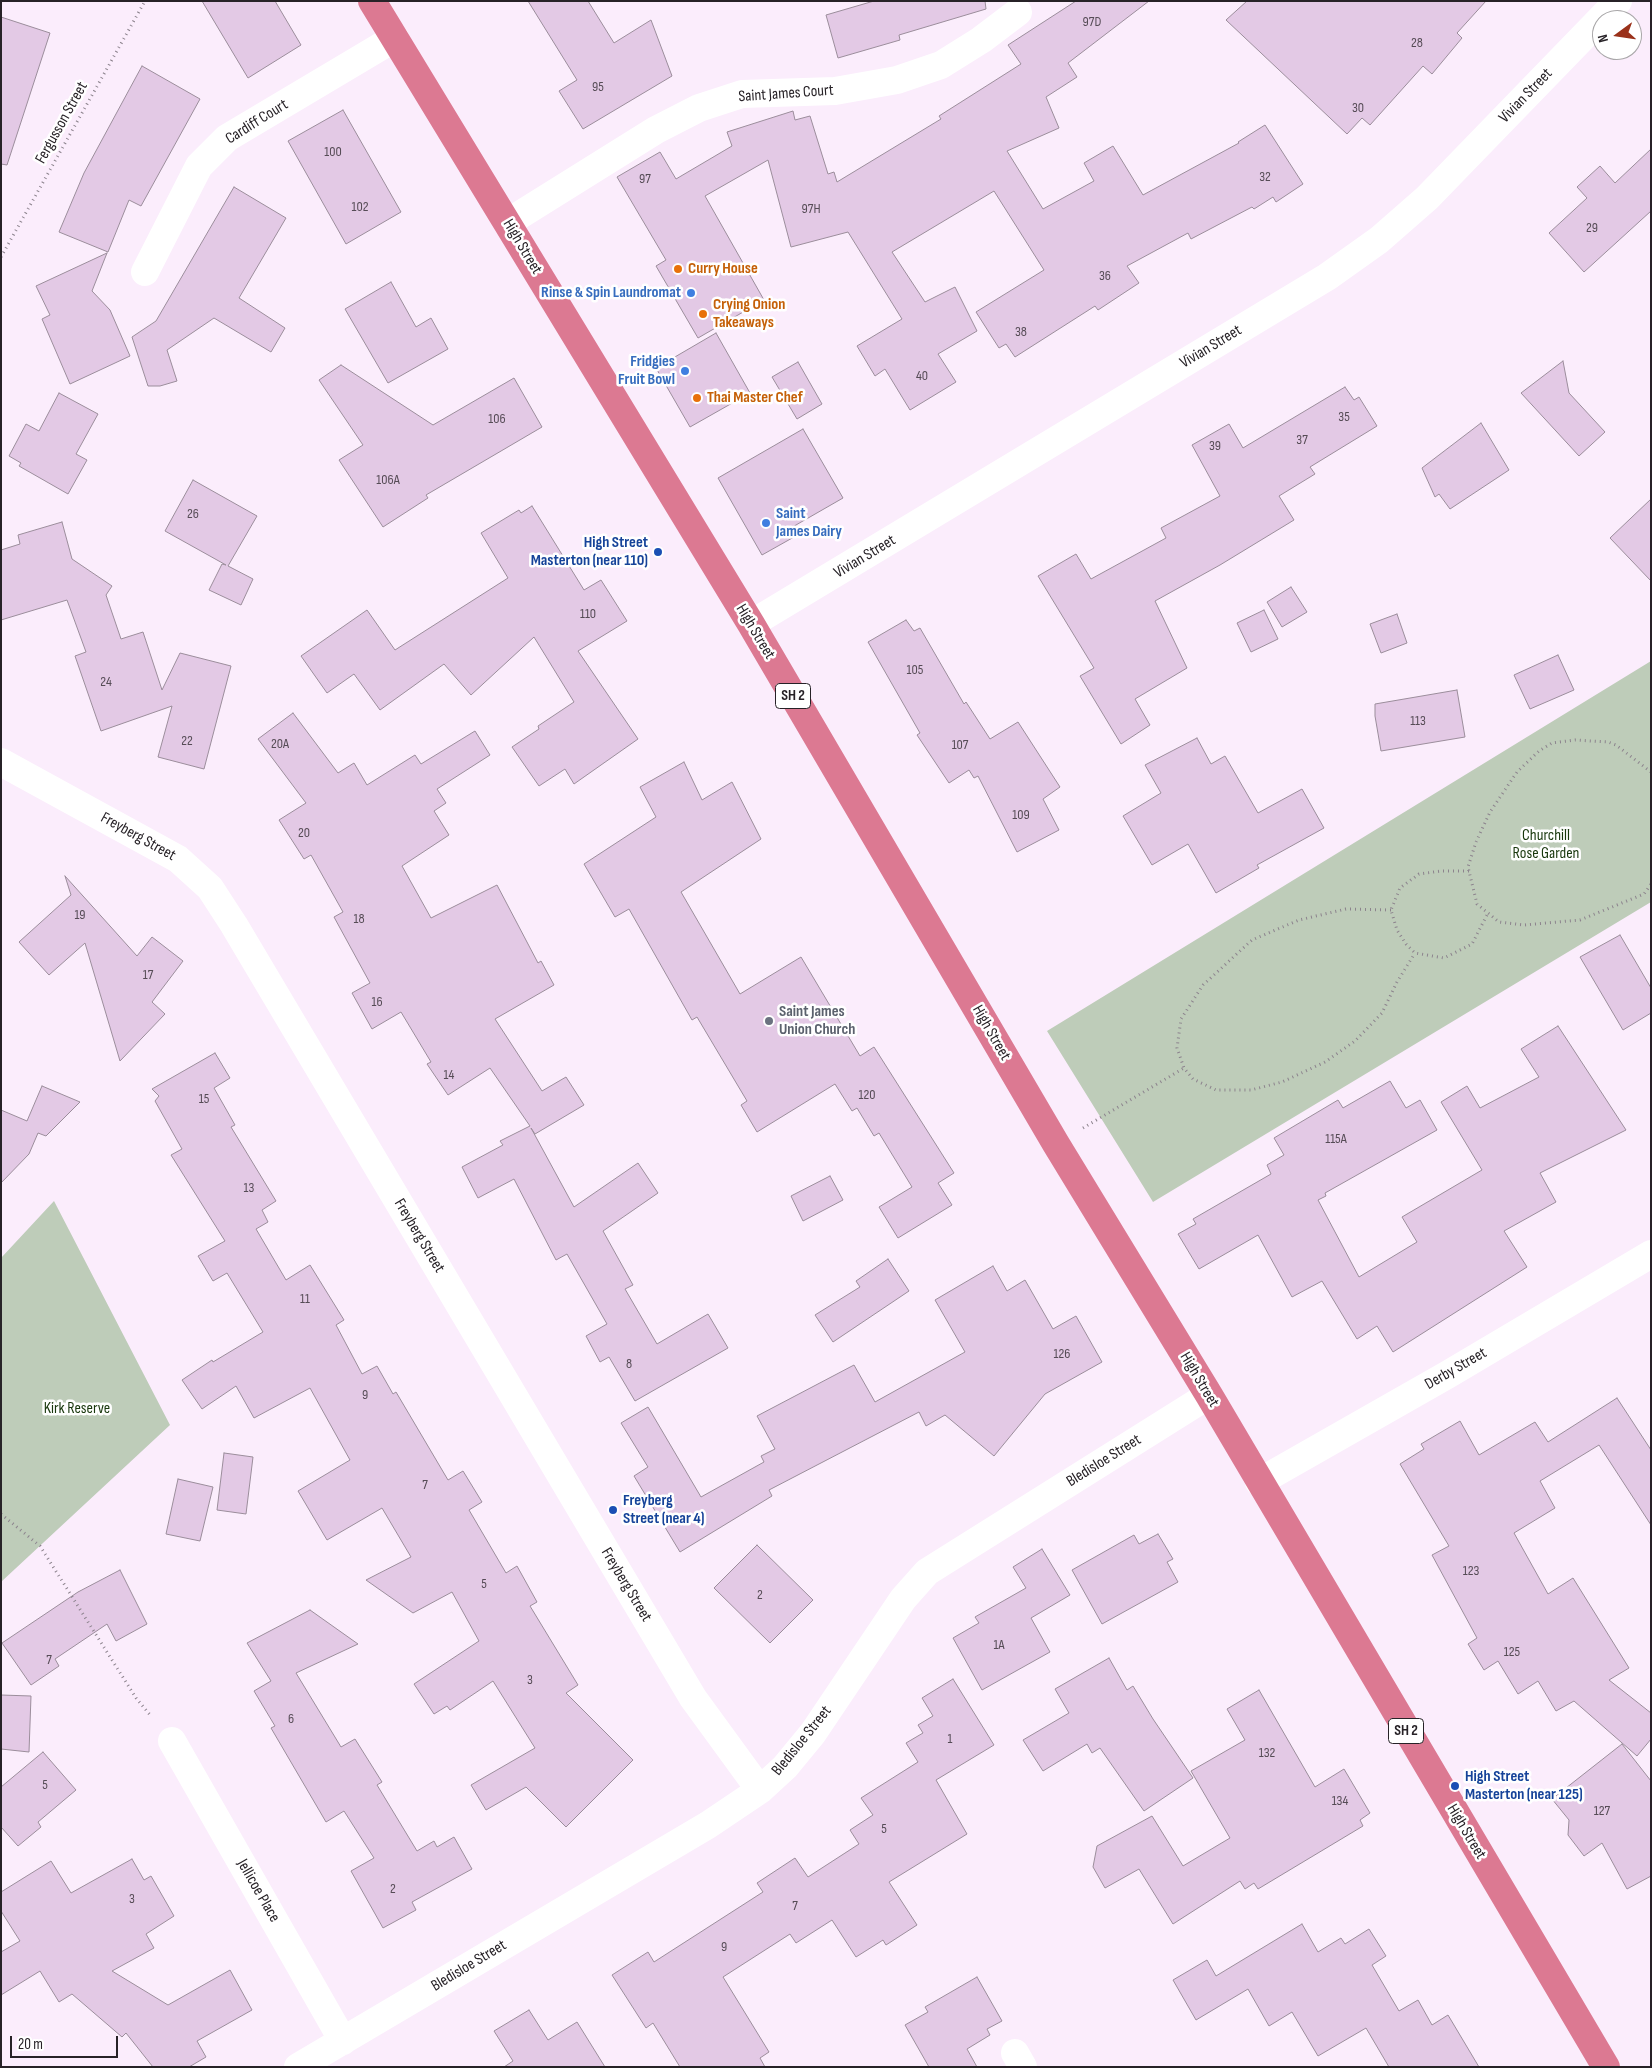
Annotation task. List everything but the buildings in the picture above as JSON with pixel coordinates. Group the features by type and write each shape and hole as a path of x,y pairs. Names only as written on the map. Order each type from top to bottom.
{"highway":[{"name":"High Street","path":"372,1 751,624 1056,1144 1208,1395 1606,2067"}],"street":[{"name":"Vivian Street","path":"751,624 1319,282 1379,240 1427,198 1618,1"},
{"name":"Saint James Court","path":"507,223 656,130 699,108 742,94 835,91 897,80 941,65 981,40 1018,12"},
{"name":"Cardiff Court","path":"144,272 199,166 228,138 395,38"},
{"name":"Freyberg Street","path":"1,762 178,859 210,888 234,925 693,1698 760,1790"},
{"name":"Derby Street","path":"1259,1482 1446,1375 1651,1254"},
{"name":"Bledisloe Street","path":"298,2067 708,1825 760,1790 785,1767 812,1733 903,1599 927,1572 1208,1395"},
{"name":"Jellicoe Place","path":"172,1741 343,2041"}],"path":[{"name":"Fergusson Street","path":"1,257 144,1"},
{"path":"1651,772 1616,744 1575,740 1552,743 1539,751 1517,772 1490,812 1476,842 1468,867 1478,904 1498,922 1524,924 1580,920 1644,894 1651,884"},
{"path":"1469,871 1441,871 1419,874 1400,888 1391,910 1397,930 1415,953 1444,958 1472,944 1488,913"},
{"path":"1391,910 1346,909 1299,920 1252,940 1203,985 1181,1020 1177,1048 1184,1068 1193,1079 1216,1090 1251,1090 1282,1082 1325,1062 1355,1041 1382,1013 1397,982 1415,953"},
{"path":"1056,1144 1184,1068"},
{"path":"1,1514 40,1546 136,1698 172,1741"}],"green space":[{"name":"Churchill Rose Garden","path":"1651,661 1651,902 1153,1202 1047,1031"},
{"name":"Kirk Reserve","path":"54,1201 170,1425 1,1582 1,1258"}],"place":[{"name":"Curry House","path":"678,269"},
{"name":"Rinse & Spin Laundromat","path":"691,293"},
{"name":"Crying Onion Takeaways","path":"703,314"},
{"name":"Fridgies Fruit Bowl","path":"685,371"},
{"name":"Thai Master Chef","path":"697,398"},
{"name":"Saint James Dairy","path":"766,523"},
{"name":"High Street Masterton (near 110)","path":"658,552"},
{"name":"Saint James Union Church","path":"769,1021"},
{"name":"Freyberg Street (near 4)","path":"613,1510"},
{"name":"High Street Masterton (near 125)","path":"1455,1786"}]}
